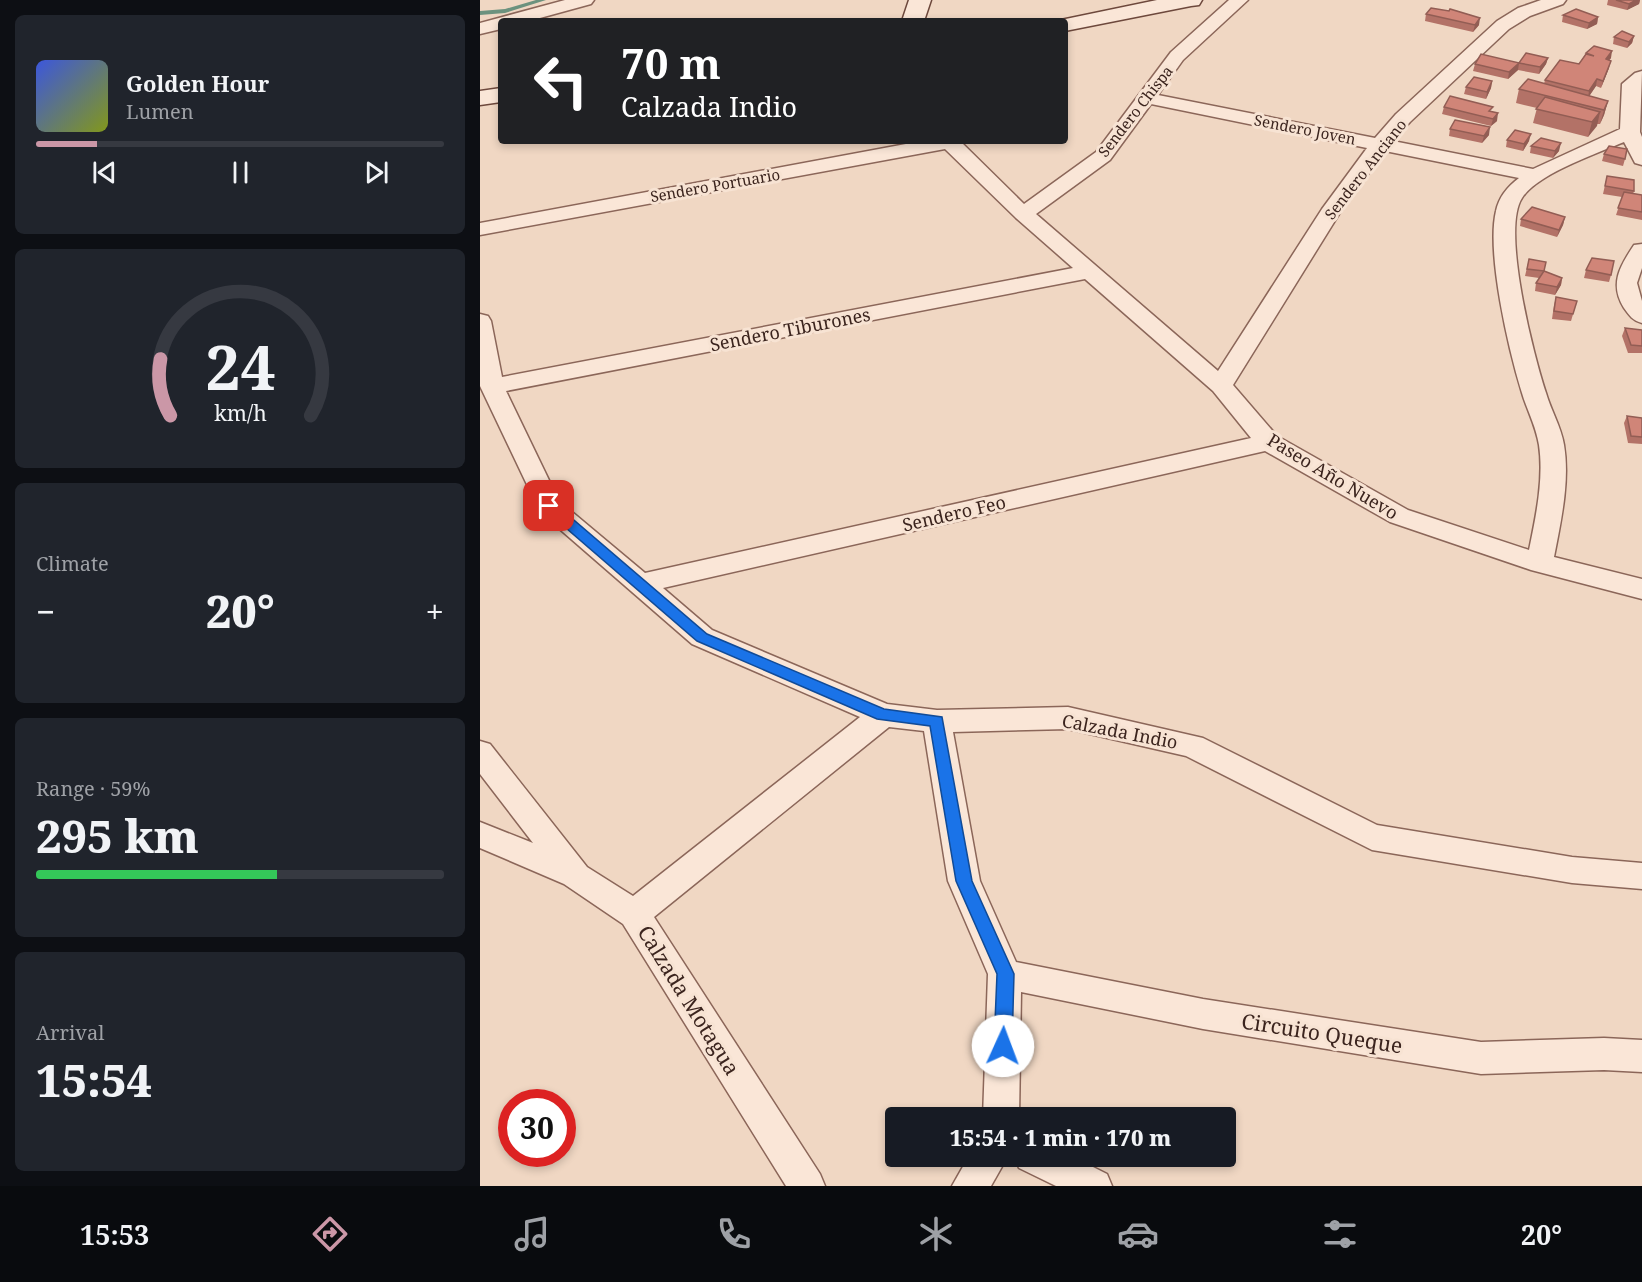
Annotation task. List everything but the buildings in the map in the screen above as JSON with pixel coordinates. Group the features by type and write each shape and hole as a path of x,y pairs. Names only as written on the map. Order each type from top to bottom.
{"street":[{"path":"520,18 585,0"},
{"path":"914,18 920,0"},
{"path":"1068,23 1191,0"},
{"name":"Sendero Chispa","path":"1023,214 1103,156 1178,56 1239,0"},
{"name":"Sendero Anciano","path":"1221,386 1332,209 1380,144 1403,118 1503,26 1524,12 1557,0"},
{"path":"563,6 580,18"},
{"path":"480,29 498,24"},
{"path":"1642,77 1631,84 1630,132 1642,159"},
{"path":"480,98 498,95"},
{"name":"Sendero Joven","path":"1147,98 1533,176"},
{"path":"1540,563 1549,515 1552,448 1533,391 1507,279 1504,227 1510,198 1533,176 1630,132"},
{"name":"Sendero Portuario","path":"480,229 933,144"},
{"name":"Paseo Año Nuevo","path":"952,144 1023,214 1221,386 1268,442 1399,516 1540,563 1642,589"},
{"path":"1642,250 1629,270 1624,288 1629,302 1642,316"},
{"name":"Sendero Tiburones","path":"492,386 1088,272"},
{"name":"Calzada Indio","path":"480,321 492,386 549,506 702,637 883,715 937,721 1068,718 1193,746 1371,837 1572,870 1642,876"},
{"name":"Sendero Feo","path":"640,585 1268,442"},
{"path":"634,914 883,715"},
{"path":"937,721 964,881 1005,974 1001,1107"},
{"name":"Calzada Motagua","path":"480,752 576,876 634,914 807,1186"},
{"path":"480,834 576,876"},
{"name":"Circuito Queque","path":"1005,974 1203,1014 1481,1058 1604,1054 1642,1056"},
{"path":"970,1186 983,1167"},
{"path":"1055,1167 1094,1186"}],"waterway":[{"path":"480,13 505,11 543,0"}],"route":[{"path":"549,506 702,637 883,715 937,721 964,881 1005,974 1003,1046"}]}
